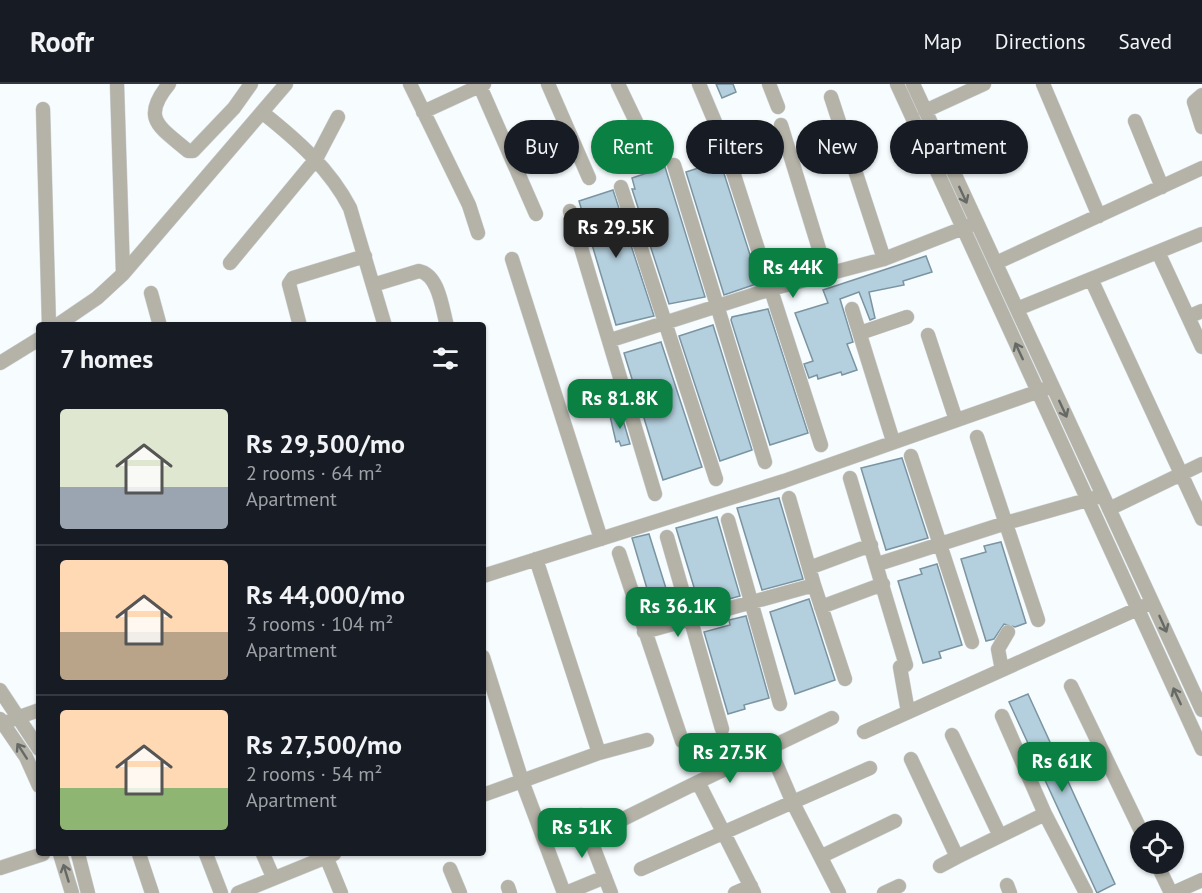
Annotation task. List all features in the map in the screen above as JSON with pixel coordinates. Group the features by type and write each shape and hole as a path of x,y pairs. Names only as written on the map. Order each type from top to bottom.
{"street":[{"path":"117,84 123,274"},
{"path":"169,84 156,99 154,117 158,126 188,151 197,149 234,108 251,84"},
{"path":"62,322 96,298 123,274 286,84"},
{"path":"410,84 470,206 478,233"},
{"path":"548,84 589,178"},
{"path":"618,84 635,120"},
{"path":"699,84 715,120"},
{"path":"770,84 778,107"},
{"path":"897,84 913,122 970,225 996,263 1202,710"},
{"path":"913,84 970,225 978,262 1202,749"},
{"path":"925,111 984,84"},
{"path":"1043,84 1099,216"},
{"path":"423,112 481,85 536,214"},
{"path":"1202,95 1194,102 1202,127"},
{"path":"831,97 884,259"},
{"path":"234,108 254,124"},
{"path":"43,109 49,322"},
{"path":"263,113 316,159 350,208 384,322"},
{"path":"230,263 316,159 338,117"},
{"path":"1135,121 1162,187"},
{"path":"784,135 827,274"},
{"path":"674,165 765,462"},
{"path":"996,263 1202,168"},
{"path":"734,174 821,445"},
{"path":"621,187 716,479"},
{"path":"570,211 611,340 655,494"},
{"path":"611,340 771,289 884,259 970,225"},
{"path":"1017,309 1202,234"},
{"path":"1158,252 1202,347"},
{"path":"299,322 289,284 293,278 365,256"},
{"path":"512,259 601,538"},
{"path":"373,285 419,271 425,272 434,283 446,322"},
{"path":"1090,279 1202,519"},
{"path":"151,293 159,322"},
{"path":"852,309 893,441"},
{"path":"1188,317 1202,311"},
{"path":"860,333 907,317"},
{"path":"928,335 956,420"},
{"path":"0,363 36,341"},
{"path":"486,575 784,481 1053,386"},
{"path":"978,437 1038,620"},
{"path":"910,456 972,642"},
{"path":"878,564 1087,500 1106,502 1182,474 1202,464"},
{"path":"850,478 883,584 903,666 908,712"},
{"path":"789,498 814,585 845,679"},
{"path":"728,520 780,704"},
{"path":"667,537 722,729"},
{"path":"809,568 871,545"},
{"path":"619,553 682,741"},
{"path":"536,559 599,753"},
{"path":"821,607 883,584"},
{"path":"644,632 753,604 814,585"},
{"path":"864,732 1153,602"},
{"path":"1002,670 998,649 1008,632"},
{"path":"486,667 522,781 565,893 605,877"},
{"path":"1071,686 1136,820"},
{"path":"0,690 36,745"},
{"path":"36,711 2,722 26,757 36,779"},
{"path":"1002,716 1045,814 1086,893"},
{"path":"615,823 832,718"},
{"path":"952,735 1000,836"},
{"path":"486,794 599,753 647,740"},
{"path":"770,747 793,803 839,893"},
{"path":"911,759 957,857"},
{"path":"641,869 870,768"},
{"path":"698,782 752,889 735,893"},
{"path":"939,866 1045,814"},
{"path":"581,815 611,893"},
{"path":"822,856 895,821"},
{"path":"0,868 37,856"},
{"path":"61,856 72,893"},
{"path":"79,856 88,893"},
{"path":"140,856 152,893"},
{"path":"207,856 221,893"},
{"path":"264,856 271,884"},
{"path":"238,893 271,884 326,856"},
{"path":"328,856 341,893"},
{"path":"450,869 460,893"},
{"path":"1162,874 1172,893 1202,880"},
{"path":"884,893 899,886"}],"building":[{"path":"716,84 733,84 736,92 722,98"},
{"path":"644,174 667,174 705,297 669,304 632,189 635,189 632,178"},
{"path":"687,174 724,174 759,283 724,295"},
{"path":"613,190 654,316 616,325 579,201"},
{"path":"926,256 932,272 903,281 904,285 869,292 875,318 870,320 859,292 840,299 853,342 847,344 857,370 818,379 817,375 809,378 804,364 813,361 795,313 828,303 823,290"},
{"path":"768,309 808,433 770,445 731,320 732,317"},
{"path":"713,325 752,450 720,461 679,336"},
{"path":"661,342 702,467 663,480 624,353"},
{"path":"621,413 630,444 621,446 619,441 616,442 610,416"},
{"path":"902,458 928,538 886,550 861,468"},
{"path":"779,498 803,579 762,590 737,508"},
{"path":"717,517 740,596 700,607 676,528"},
{"path":"649,534 674,614 656,619 632,538"},
{"path":"1001,542 1026,623 1015,627 1004,624 994,639 986,641 961,559 986,552 984,546"},
{"path":"937,564 962,645 939,652 941,658 923,663 898,581 922,574 920,569"},
{"path":"809,599 835,680 795,694 770,612"},
{"path":"746,616 769,698 744,705 745,709 728,714 704,632 730,625 729,620"},
{"path":"1028,694 1115,884 1097,893 1009,702"}]}
